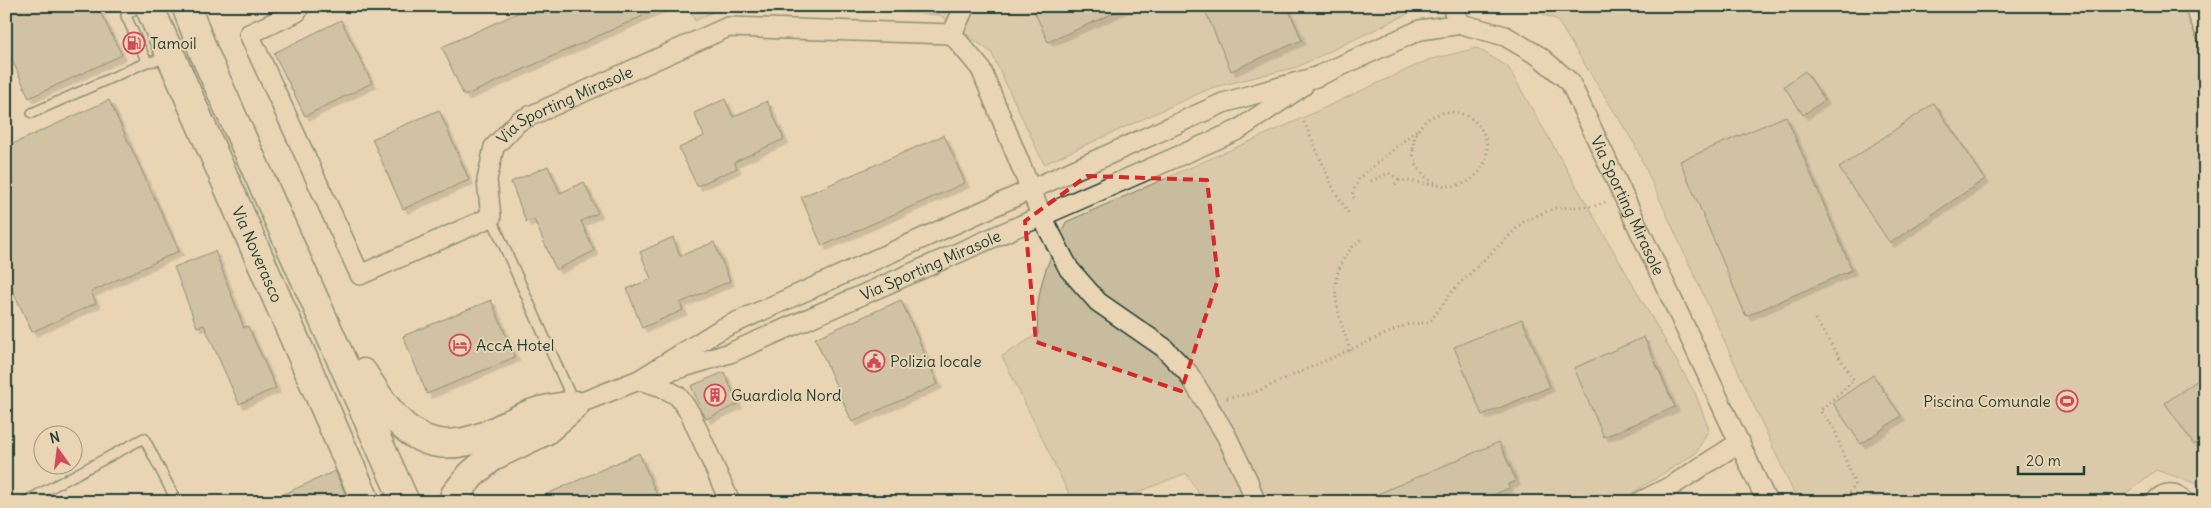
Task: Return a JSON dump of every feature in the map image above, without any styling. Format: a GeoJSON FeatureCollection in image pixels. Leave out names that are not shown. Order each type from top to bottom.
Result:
{"type":"FeatureCollection","features":[{"type":"Feature","properties":{"kind":"main road","name":"Via Noverasco"},"geometry":{"type":"LineString","coordinates":[[149,6],[160,60],[366,502]]}},
{"type":"Feature","properties":{"kind":"main road"},"geometry":{"type":"LineString","coordinates":[[186,6],[204,53],[405,502]]}},
{"type":"Feature","properties":{"kind":"main road"},"geometry":{"type":"LineString","coordinates":[[305,276],[381,402],[394,418],[413,434],[433,443],[454,444],[482,436],[537,411],[575,405]]}},
{"type":"Feature","properties":{"kind":"main road"},"geometry":{"type":"LineString","coordinates":[[453,502],[471,475],[493,456],[545,431],[575,405]]}},
{"type":"Feature","properties":{"kind":"street"},"geometry":{"type":"LineString","coordinates":[[965,6],[952,34],[981,69],[1042,217],[1069,269],[1098,302],[1163,347],[1188,374],[1226,435],[1248,481],[1255,502]]}},
{"type":"Feature","properties":{"kind":"street"},"geometry":{"type":"LineString","coordinates":[[1451,6],[1461,24]]}},
{"type":"Feature","properties":{"kind":"street"},"geometry":{"type":"LineString","coordinates":[[297,12],[249,34],[360,275],[491,217]]}},
{"type":"Feature","properties":{"kind":"street","name":"Via Sporting Mirasole"},"geometry":{"type":"LineString","coordinates":[[639,380],[721,328],[1223,103],[1316,77],[1420,30],[1461,24],[1505,36],[1539,56],[1570,82],[1625,195],[1767,502]]}},
{"type":"Feature","properties":{"kind":"street","name":"Via Sporting Mirasole"},"geometry":{"type":"LineString","coordinates":[[491,217],[487,180],[494,147],[519,121],[728,27],[952,34]]}},
{"type":"Feature","properties":{"kind":"street","name":"Via Sporting Mirasole"},"geometry":{"type":"LineString","coordinates":[[639,380],[730,353],[1238,130],[1316,77]]}},
{"type":"Feature","properties":{"kind":"street"},"geometry":{"type":"LineString","coordinates":[[575,405],[639,380],[662,387],[678,396],[690,413],[730,502]]}},
{"type":"Feature","properties":{"kind":"street"},"geometry":{"type":"LineString","coordinates":[[1640,502],[1673,485],[1740,442]]}},
{"type":"Feature","properties":{"kind":"street"},"geometry":{"type":"LineString","coordinates":[[1654,502],[1673,485]]}},
{"type":"Feature","properties":{"kind":"street"},"geometry":{"type":"LineString","coordinates":[[2155,502],[2163,494],[2168,493],[2179,496],[2185,502]]}},
{"type":"Feature","properties":{"kind":"lane"},"geometry":{"type":"LineString","coordinates":[[32,113],[160,60],[126,16],[138,6]]}},
{"type":"Feature","properties":{"kind":"lane"},"geometry":{"type":"LineString","coordinates":[[2189,6],[2205,44]]}},
{"type":"Feature","properties":{"kind":"lane"},"geometry":{"type":"LineString","coordinates":[[491,217],[575,405]]}},
{"type":"Feature","properties":{"kind":"lane"},"geometry":{"type":"LineString","coordinates":[[24,502],[144,438],[177,502]]}},
{"type":"Feature","properties":{"kind":"path"},"geometry":{"type":"LineString","coordinates":[[1354,198],[1352,194],[1360,177],[1421,126],[1438,115],[1446,113],[1460,114],[1473,120],[1482,131],[1487,145],[1486,159],[1479,172],[1468,182],[1454,186],[1440,185],[1400,180],[1390,173],[1371,180]]}},
{"type":"Feature","properties":{"kind":"path"},"geometry":{"type":"LineString","coordinates":[[1304,122],[1333,188],[1349,214]]}},
{"type":"Feature","properties":{"kind":"path"},"geometry":{"type":"LineString","coordinates":[[1421,126],[1414,140],[1413,154],[1418,168],[1427,179],[1440,185]]}},
{"type":"Feature","properties":{"kind":"path"},"geometry":{"type":"LineString","coordinates":[[1396,184],[1400,180]]}},
{"type":"Feature","properties":{"kind":"path"},"geometry":{"type":"LineString","coordinates":[[1207,404],[1253,393],[1406,325],[1430,322],[1454,289],[1523,222],[1554,208],[1594,206],[1625,195]]}},
{"type":"Feature","properties":{"kind":"path"},"geometry":{"type":"LineString","coordinates":[[1350,351],[1334,293],[1337,274],[1347,254],[1361,239]]}},
{"type":"Feature","properties":{"kind":"path"},"geometry":{"type":"LineString","coordinates":[[1815,319],[1854,380],[1820,411],[1834,428],[1855,486],[1843,502]]}},
{"type":"Feature","properties":{"kind":"highlighted area"},"geometry":{"type":"Polygon","coordinates":[[[1087,176],[1207,180],[1218,279],[1181,391],[1036,342],[1025,221],[1087,176]]]}},
{"type":"Feature","properties":{"kind":"shaded area"},"geometry":{"type":"Polygon","coordinates":[[[688,6],[724,6],[695,21],[688,6]]]}},
{"type":"Feature","properties":{"kind":"shaded area"},"geometry":{"type":"Polygon","coordinates":[[[803,6],[1424,6],[1297,67],[1211,88],[1044,164],[991,52],[940,15],[803,6]]]}},
{"type":"Feature","properties":{"kind":"shaded area"},"geometry":{"type":"Polygon","coordinates":[[[1524,6],[2205,6],[2205,502],[2197,502],[2200,485],[2156,470],[2115,502],[1798,502],[1634,143],[1557,20],[1524,6]]]}},
{"type":"Feature","properties":{"kind":"shaded area"},"geometry":{"type":"Polygon","coordinates":[[[1477,48],[1508,67],[1695,393],[1709,429],[1696,453],[1618,502],[1204,502],[1186,473],[1114,502],[1073,502],[1002,356],[1038,334],[1037,318],[1040,289],[1048,263],[1066,222],[1287,125],[1428,60],[1477,48]]]}},
{"type":"Feature","properties":{"kind":"building"},"geometry":{"type":"Polygon","coordinates":[[[6,6],[97,6],[122,55],[29,98],[6,46],[6,6]]]}},
{"type":"Feature","properties":{"kind":"building"},"geometry":{"type":"Polygon","coordinates":[[[533,6],[665,6],[464,96],[442,47],[533,6]]]}},
{"type":"Feature","properties":{"kind":"building"},"geometry":{"type":"Polygon","coordinates":[[[1032,6],[1130,6],[1048,42],[1032,6]]]}},
{"type":"Feature","properties":{"kind":"building"},"geometry":{"type":"Polygon","coordinates":[[[1203,6],[1287,6],[1302,40],[1231,71],[1203,6]]]}},
{"type":"Feature","properties":{"kind":"building"},"geometry":{"type":"Polygon","coordinates":[[[341,20],[372,83],[305,116],[274,53],[341,20]]]}},
{"type":"Feature","properties":{"kind":"building"},"geometry":{"type":"Polygon","coordinates":[[[1805,71],[1825,100],[1803,115],[1784,86],[1805,71]]]}},
{"type":"Feature","properties":{"kind":"building"},"geometry":{"type":"Polygon","coordinates":[[[725,99],[733,117],[767,101],[784,139],[734,162],[737,168],[697,186],[679,148],[704,136],[694,113],[725,99]]]}},
{"type":"Feature","properties":{"kind":"building"},"geometry":{"type":"Polygon","coordinates":[[[109,100],[179,251],[91,292],[96,303],[32,332],[6,276],[6,147],[109,100]]]}},
{"type":"Feature","properties":{"kind":"building"},"geometry":{"type":"Polygon","coordinates":[[[1934,103],[1985,179],[1890,243],[1839,168],[1934,103]]]}},
{"type":"Feature","properties":{"kind":"building"},"geometry":{"type":"Polygon","coordinates":[[[439,110],[469,180],[403,209],[372,139],[439,110]]]}},
{"type":"Feature","properties":{"kind":"building"},"geometry":{"type":"Polygon","coordinates":[[[1786,116],[1852,270],[1746,316],[1680,161],[1786,116]]]}},
{"type":"Feature","properties":{"kind":"building"},"geometry":{"type":"Polygon","coordinates":[[[944,135],[965,183],[822,246],[801,197],[944,135]]]}},
{"type":"Feature","properties":{"kind":"building"},"geometry":{"type":"Polygon","coordinates":[[[548,166],[560,193],[584,182],[598,213],[581,221],[594,251],[556,270],[534,219],[526,222],[511,182],[548,166]]]}},
{"type":"Feature","properties":{"kind":"building"},"geometry":{"type":"Polygon","coordinates":[[[673,237],[680,256],[714,242],[730,281],[680,303],[683,310],[642,328],[627,289],[651,279],[640,252],[673,237]]]}},
{"type":"Feature","properties":{"kind":"building"},"geometry":{"type":"Polygon","coordinates":[[[215,251],[244,328],[248,326],[276,388],[239,404],[204,325],[197,327],[174,267],[215,251]]]}},
{"type":"Feature","properties":{"kind":"building"},"geometry":{"type":"Polygon","coordinates":[[[491,300],[515,357],[427,394],[403,336],[491,300]]]}},
{"type":"Feature","properties":{"kind":"building"},"geometry":{"type":"Polygon","coordinates":[[[901,300],[938,384],[852,422],[815,338],[901,300]]]}},
{"type":"Feature","properties":{"kind":"building"},"geometry":{"type":"Polygon","coordinates":[[[1522,319],[1550,387],[1482,415],[1454,347],[1522,319]]]}},
{"type":"Feature","properties":{"kind":"building"},"geometry":{"type":"Polygon","coordinates":[[[1644,337],[1675,407],[1604,437],[1574,368],[1644,337]]]}},
{"type":"Feature","properties":{"kind":"building","name":"Guardiola Nord"},"geometry":{"type":"Polygon","coordinates":[[[724,372],[738,404],[706,419],[691,386],[724,372]]]}},
{"type":"Feature","properties":{"kind":"building"},"geometry":{"type":"Polygon","coordinates":[[[1873,375],[1901,416],[1861,444],[1833,403],[1873,375]]]}},
{"type":"Feature","properties":{"kind":"building"},"geometry":{"type":"Polygon","coordinates":[[[2205,375],[2205,438],[2194,445],[2165,403],[2205,375]]]}},
{"type":"Feature","properties":{"kind":"building"},"geometry":{"type":"Polygon","coordinates":[[[1499,442],[1516,481],[1508,484],[1509,488],[1477,502],[1359,502],[1499,442]]]}},
{"type":"Feature","properties":{"kind":"building"},"geometry":{"type":"Polygon","coordinates":[[[639,453],[660,502],[529,502],[639,453]]]}},
{"type":"Feature","properties":{"kind":"building"},"geometry":{"type":"Polygon","coordinates":[[[335,471],[349,502],[266,502],[335,471]]]}},
{"type":"Feature","properties":{"kind":"place","name":"Tamoil"},"geometry":{"type":"Point","coordinates":[134,43]}},
{"type":"Feature","properties":{"kind":"place","name":"AccA Hotel"},"geometry":{"type":"Point","coordinates":[460,345]}},
{"type":"Feature","properties":{"kind":"place","name":"Polizia locale"},"geometry":{"type":"Point","coordinates":[874,361]}},
{"type":"Feature","properties":{"kind":"place","name":"Guardiola Nord"},"geometry":{"type":"Point","coordinates":[715,395]}},
{"type":"Feature","properties":{"kind":"place","name":"Piscina Comunale"},"geometry":{"type":"Point","coordinates":[2067,401]}}]}
